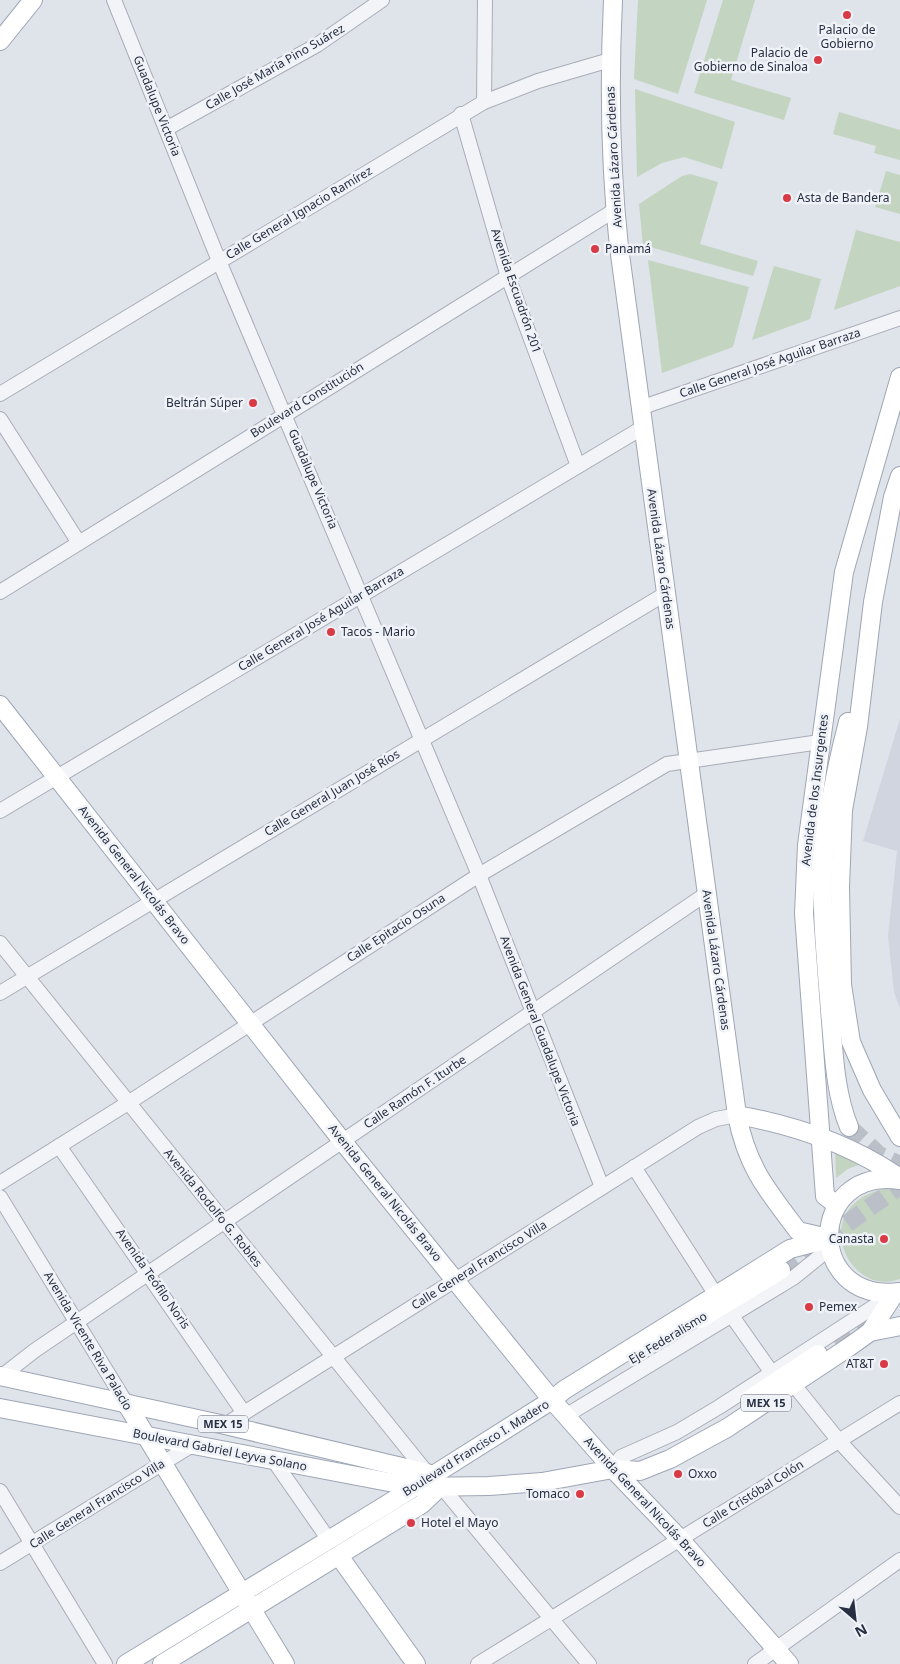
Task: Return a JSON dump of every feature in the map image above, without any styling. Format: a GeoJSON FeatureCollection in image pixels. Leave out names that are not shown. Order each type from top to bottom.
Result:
{"type":"FeatureCollection","features":[{"type":"Feature","properties":{"kind":"main road"},"geometry":{"type":"LineString","coordinates":[[0,40],[33,0]]}},
{"type":"Feature","properties":{"kind":"main road","name":"Avenida Lázaro Cárdenas"},"geometry":{"type":"LineString","coordinates":[[613,0],[610,60],[615,210],[642,428],[690,759],[706,894],[737,1115],[746,1152],[768,1192],[798,1231],[828,1242]]}},
{"type":"Feature","properties":{"kind":"main road","name":"Avenida de los Insurgentes"},"geometry":{"type":"LineString","coordinates":[[836,1205],[825,1196],[820,1138],[804,914],[807,845],[844,572],[900,377]]}},
{"type":"Feature","properties":{"kind":"main road"},"geometry":{"type":"LineString","coordinates":[[900,476],[873,602],[841,832],[842,985],[851,1042],[872,1090],[900,1137]]}},
{"type":"Feature","properties":{"kind":"main road"},"geometry":{"type":"LineString","coordinates":[[849,1126],[840,1104],[836,1076],[824,919],[824,854],[841,751],[866,654]]}},
{"type":"Feature","properties":{"kind":"main road","name":"Avenida General Nicolás Bravo"},"geometry":{"type":"LineString","coordinates":[[0,705],[155,900],[342,1142],[552,1400],[567,1415],[612,1470],[680,1539],[789,1664]]}},
{"type":"Feature","properties":{"kind":"main road"},"geometry":{"type":"LineString","coordinates":[[737,1115],[769,1121],[820,1138],[868,1157],[900,1179]]}},
{"type":"Feature","properties":{"kind":"main road"},"geometry":{"type":"LineString","coordinates":[[897,1293],[874,1293],[858,1287],[845,1278],[835,1264],[828,1242],[830,1222],[836,1205],[849,1191],[866,1181],[885,1178],[900,1179]]}},
{"type":"Feature","properties":{"kind":"main road","name":"Boulevard Francisco I. Madero"},"geometry":{"type":"LineString","coordinates":[[162,1664],[422,1504],[433,1479],[552,1400],[564,1390],[790,1249],[828,1242]]}},
{"type":"Feature","properties":{"kind":"main road","name":"Eje Federalismo"},"geometry":{"type":"LineString","coordinates":[[552,1400],[571,1398],[780,1270]]}},
{"type":"Feature","properties":{"kind":"main road","name":"Boulevard Gabriel Leyva Solano"},"geometry":{"type":"LineString","coordinates":[[1,1376],[225,1425],[433,1479],[489,1486],[542,1482],[612,1470],[640,1471],[670,1459],[727,1428],[794,1385],[870,1332],[897,1293]]}},
{"type":"Feature","properties":{"kind":"main road"},"geometry":{"type":"LineString","coordinates":[[870,1332],[900,1326]]}},
{"type":"Feature","properties":{"kind":"main road"},"geometry":{"type":"LineString","coordinates":[[612,1470],[679,1443],[715,1422],[835,1343]]}},
{"type":"Feature","properties":{"kind":"main road","name":"Avenida Vicente Riva Palacio"},"geometry":{"type":"LineString","coordinates":[[126,1403],[285,1664]]}},
{"type":"Feature","properties":{"kind":"main road","name":"Boulevard Gabriel Leyva Solano"},"geometry":{"type":"LineString","coordinates":[[0,1408],[415,1487],[433,1479]]}},
{"type":"Feature","properties":{"kind":"main road","name":"Boulevard Francisco I. Madero"},"geometry":{"type":"LineString","coordinates":[[126,1664],[415,1487]]}},
{"type":"Feature","properties":{"kind":"main road"},"geometry":{"type":"LineString","coordinates":[[339,1556],[416,1664]]}},
{"type":"Feature","properties":{"kind":"street","name":"Guadalupe Victoria"},"geometry":{"type":"LineString","coordinates":[[114,0],[219,261],[285,413],[478,875]]}},
{"type":"Feature","properties":{"kind":"street","name":"Calle José María Pino Suárez"},"geometry":{"type":"LineString","coordinates":[[166,128],[317,45],[382,0]]}},
{"type":"Feature","properties":{"kind":"street"},"geometry":{"type":"LineString","coordinates":[[484,102],[485,0]]}},
{"type":"Feature","properties":{"kind":"street","name":"Calle General Ignacio Ramírez"},"geometry":{"type":"LineString","coordinates":[[0,394],[461,114],[484,102],[531,83],[610,60]]}},
{"type":"Feature","properties":{"kind":"street","name":"Avenida Escuadrón 201"},"geometry":{"type":"LineString","coordinates":[[461,114],[508,276],[578,466]]}},
{"type":"Feature","properties":{"kind":"street","name":"Boulevard Constitución"},"geometry":{"type":"LineString","coordinates":[[0,592],[285,413],[615,210]]}},
{"type":"Feature","properties":{"kind":"street","name":"Calle General José Aguilar Barraza"},"geometry":{"type":"LineString","coordinates":[[640,408],[900,318]]}},
{"type":"Feature","properties":{"kind":"street"},"geometry":{"type":"LineString","coordinates":[[0,419],[79,543]]}},
{"type":"Feature","properties":{"kind":"street","name":"Calle General José Aguilar Barraza"},"geometry":{"type":"LineString","coordinates":[[0,811],[642,428]]}},
{"type":"Feature","properties":{"kind":"street","name":"Calle General Juan José Ríos"},"geometry":{"type":"LineString","coordinates":[[0,993],[665,594]]}},
{"type":"Feature","properties":{"kind":"street","name":"Calle Epitacio Osuna"},"geometry":{"type":"LineString","coordinates":[[0,1183],[128,1103],[478,875],[667,764],[690,759],[820,742]]}},
{"type":"Feature","properties":{"kind":"street","name":"Avenida General Guadalupe Victoria"},"geometry":{"type":"LineString","coordinates":[[478,875],[602,1187]]}},
{"type":"Feature","properties":{"kind":"street","name":"Calle Ramón F. Iturbe"},"geometry":{"type":"LineString","coordinates":[[1,1376],[706,894]]}},
{"type":"Feature","properties":{"kind":"street","name":"Avenida Rodolfo G. Robles"},"geometry":{"type":"LineString","coordinates":[[0,943],[332,1358],[589,1664]]}},
{"type":"Feature","properties":{"kind":"street","name":"Calle General Francisco Villa"},"geometry":{"type":"LineString","coordinates":[[225,1425],[698,1127],[716,1118],[737,1115]]}},
{"type":"Feature","properties":{"kind":"street","name":"Avenida Teófilo Noris"},"geometry":{"type":"LineString","coordinates":[[59,1146],[149,1273],[244,1413]]}},
{"type":"Feature","properties":{"kind":"street"},"geometry":{"type":"LineString","coordinates":[[634,1167],[716,1295]]}},
{"type":"Feature","properties":{"kind":"street","name":"Avenida Vicente Riva Palacio"},"geometry":{"type":"LineString","coordinates":[[0,1197],[126,1403]]}},
{"type":"Feature","properties":{"kind":"street","name":"Boulevard Francisco I. Madero"},"geometry":{"type":"LineString","coordinates":[[567,1415],[793,1278],[828,1242]]}},
{"type":"Feature","properties":{"kind":"street"},"geometry":{"type":"LineString","coordinates":[[612,1470],[621,1457],[677,1432],[897,1293]]}},
{"type":"Feature","properties":{"kind":"street"},"geometry":{"type":"LineString","coordinates":[[732,1316],[772,1373]]}},
{"type":"Feature","properties":{"kind":"street"},"geometry":{"type":"LineString","coordinates":[[794,1385],[839,1441],[900,1507]]}},
{"type":"Feature","properties":{"kind":"street","name":"Calle Cristóbal Colón"},"geometry":{"type":"LineString","coordinates":[[478,1664],[900,1403]]}},
{"type":"Feature","properties":{"kind":"street","name":"Calle General Francisco Villa"},"geometry":{"type":"LineString","coordinates":[[0,1563],[194,1444]]}},
{"type":"Feature","properties":{"kind":"street"},"geometry":{"type":"LineString","coordinates":[[274,1461],[329,1540]]}},
{"type":"Feature","properties":{"kind":"street"},"geometry":{"type":"LineString","coordinates":[[0,1491],[105,1664]]}},
{"type":"Feature","properties":{"kind":"street"},"geometry":{"type":"LineString","coordinates":[[755,1664],[900,1560]]}},
{"type":"Feature","properties":{"kind":"shaded area"},"geometry":{"type":"Polygon","coordinates":[[[900,719],[900,1008],[894,992],[888,936],[897,851],[863,841],[900,719]]]}},
{"type":"Feature","properties":{"kind":"green space"},"geometry":{"type":"Polygon","coordinates":[[[638,0],[707,0],[678,94],[634,79],[638,0]]]}},
{"type":"Feature","properties":{"kind":"green space"},"geometry":{"type":"Polygon","coordinates":[[[723,0],[755,0],[731,80],[791,98],[784,120],[694,93],[723,0]]]}},
{"type":"Feature","properties":{"kind":"green space"},"geometry":{"type":"Polygon","coordinates":[[[635,89],[735,122],[722,169],[684,157],[662,163],[637,177],[635,89]]]}},
{"type":"Feature","properties":{"kind":"green space"},"geometry":{"type":"Polygon","coordinates":[[[839,112],[900,130],[900,160],[874,153],[876,146],[833,134],[839,112]]]}},
{"type":"Feature","properties":{"kind":"green space"},"geometry":{"type":"Polygon","coordinates":[[[886,171],[900,175],[900,214],[875,207],[886,171]]]}},
{"type":"Feature","properties":{"kind":"green space"},"geometry":{"type":"Polygon","coordinates":[[[690,174],[718,182],[700,244],[758,261],[753,276],[643,245],[639,204],[682,176],[690,174]]]}},
{"type":"Feature","properties":{"kind":"green space"},"geometry":{"type":"Polygon","coordinates":[[[856,230],[900,242],[900,286],[834,310],[856,230]]]}},
{"type":"Feature","properties":{"kind":"green space"},"geometry":{"type":"Polygon","coordinates":[[[648,260],[749,287],[733,347],[662,373],[648,260]]]}},
{"type":"Feature","properties":{"kind":"green space"},"geometry":{"type":"Polygon","coordinates":[[[774,266],[821,279],[810,319],[752,340],[774,266]]]}},
{"type":"Feature","properties":{"kind":"green space"},"geometry":{"type":"Polygon","coordinates":[[[835,1150],[868,1161],[848,1169],[836,1178],[835,1150]]]}},
{"type":"Feature","properties":{"kind":"green space"},"geometry":{"type":"Polygon","coordinates":[[[885,1189],[900,1190],[900,1279],[881,1281],[864,1275],[851,1263],[843,1247],[841,1229],[847,1212],[861,1198],[885,1189]]]}},
{"type":"Feature","properties":{"kind":"tunnel"},"geometry":{"type":"LineString","coordinates":[[849,1127],[879,1155],[900,1165]]}},
{"type":"Feature","properties":{"kind":"tunnel"},"geometry":{"type":"LineString","coordinates":[[781,1270],[900,1186]]}},
{"type":"Feature","properties":{"kind":"tunnel"},"geometry":{"type":"LineString","coordinates":[[835,1343],[886,1307]]}},
{"type":"Feature","properties":{"kind":"place","name":"Palacio de Gobierno"},"geometry":{"type":"Point","coordinates":[847,15]}},
{"type":"Feature","properties":{"kind":"place","name":"Palacio de Gobierno de Sinaloa"},"geometry":{"type":"Point","coordinates":[818,60]}},
{"type":"Feature","properties":{"kind":"place","name":"Asta de Bandera"},"geometry":{"type":"Point","coordinates":[787,198]}},
{"type":"Feature","properties":{"kind":"place","name":"Panamá"},"geometry":{"type":"Point","coordinates":[595,249]}},
{"type":"Feature","properties":{"kind":"place","name":"Beltrán Súper"},"geometry":{"type":"Point","coordinates":[253,403]}},
{"type":"Feature","properties":{"kind":"place","name":"Tacos - Mario"},"geometry":{"type":"Point","coordinates":[331,632]}},
{"type":"Feature","properties":{"kind":"place","name":"Canasta"},"geometry":{"type":"Point","coordinates":[884,1239]}},
{"type":"Feature","properties":{"kind":"place","name":"Pemex"},"geometry":{"type":"Point","coordinates":[809,1307]}},
{"type":"Feature","properties":{"kind":"place","name":"AT&T"},"geometry":{"type":"Point","coordinates":[884,1364]}},
{"type":"Feature","properties":{"kind":"place","name":"Oxxo"},"geometry":{"type":"Point","coordinates":[678,1474]}},
{"type":"Feature","properties":{"kind":"place","name":"Tomaco"},"geometry":{"type":"Point","coordinates":[580,1494]}},
{"type":"Feature","properties":{"kind":"place","name":"Hotel el Mayo"},"geometry":{"type":"Point","coordinates":[411,1523]}}]}
